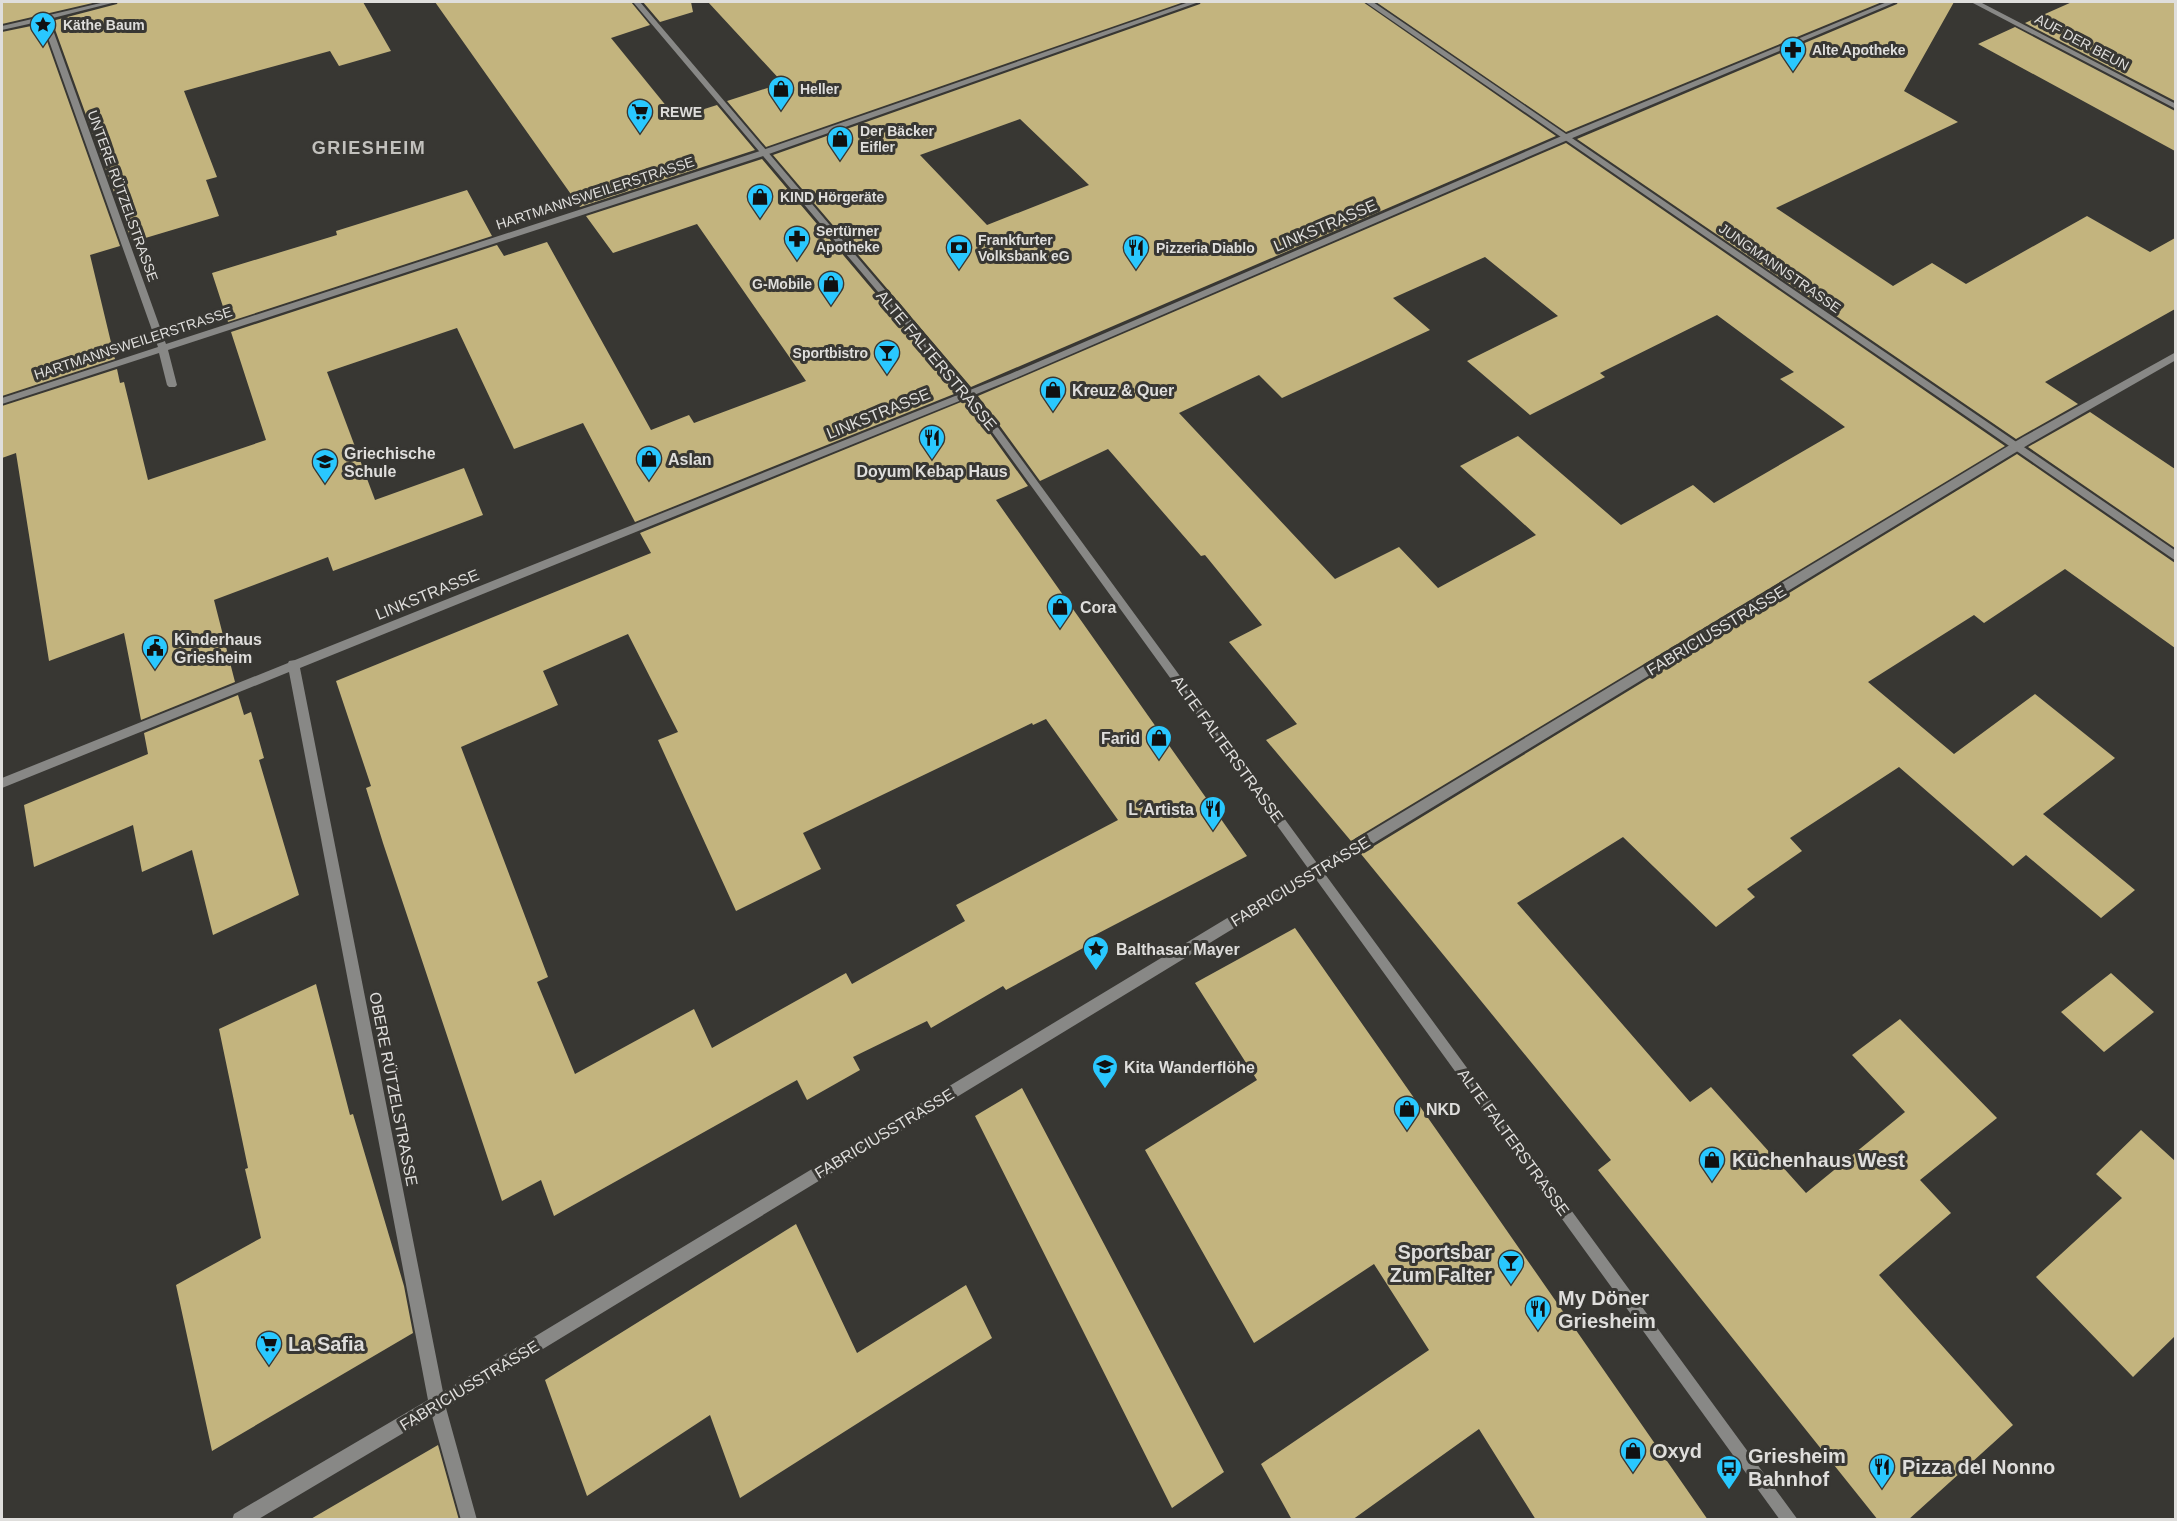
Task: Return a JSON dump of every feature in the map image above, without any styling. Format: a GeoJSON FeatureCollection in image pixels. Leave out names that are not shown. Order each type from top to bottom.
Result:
{"type":"FeatureCollection","features":[{"type":"Feature","properties":{"kind":"street"},"geometry":{"type":"LineString","coordinates":[[2,28],[112,2]]}},
{"type":"Feature","properties":{"kind":"street","name":"ALTE FALTERSTRASSE"},"geometry":{"type":"LineString","coordinates":[[636,2],[969,394],[1790,1520]]}},
{"type":"Feature","properties":{"kind":"street","name":"HARTMANNSWEILERSTRASSE"},"geometry":{"type":"LineString","coordinates":[[2,401],[763,153],[1195,2]]}},
{"type":"Feature","properties":{"kind":"street","name":"JUNGMANNSTRASSE"},"geometry":{"type":"LineString","coordinates":[[1369,2],[2175,557]]}},
{"type":"Feature","properties":{"kind":"street","name":"LINKSTRASSE"},"geometry":{"type":"LineString","coordinates":[[2,783],[969,394],[1567,137],[1892,2]]}},
{"type":"Feature","properties":{"kind":"street","name":"AUF DER BEUN"},"geometry":{"type":"LineString","coordinates":[[1975,2],[2175,107]]}},
{"type":"Feature","properties":{"kind":"street","name":"UNTERE RÜTZELSTRASSE"},"geometry":{"type":"LineString","coordinates":[[45,18],[163,348],[172,385]]}},
{"type":"Feature","properties":{"kind":"street","name":"FABRICIUSSTRASSE"},"geometry":{"type":"LineString","coordinates":[[240,1520],[437,1404],[2016,448],[2175,355]]}},
{"type":"Feature","properties":{"kind":"street","name":"OBERE RÜTZELSTRASSE"},"geometry":{"type":"LineString","coordinates":[[293,664],[437,1404],[469,1520]]}},
{"type":"Feature","properties":{"kind":"building"},"geometry":{"type":"Polygon","coordinates":[[[2,2],[97,2],[2,24],[2,2]]]}},
{"type":"Feature","properties":{"kind":"building"},"geometry":{"type":"Polygon","coordinates":[[[118,2],[363,2],[391,51],[339,66],[330,51],[184,91],[217,177],[206,180],[219,216],[132,242],[52,21],[118,2]]]}},
{"type":"Feature","properties":{"kind":"building"},"geometry":{"type":"Polygon","coordinates":[[[435,2],[631,2],[650,25],[611,38],[676,118],[717,105],[755,150],[580,207],[435,2]]]}},
{"type":"Feature","properties":{"kind":"building"},"geometry":{"type":"Polygon","coordinates":[[[643,2],[691,2],[693,12],[660,22],[643,2]]]}},
{"type":"Feature","properties":{"kind":"building"},"geometry":{"type":"Polygon","coordinates":[[[708,2],[1184,2],[766,147],[727,101],[783,83],[708,2]]]}},
{"type":"Feature","properties":{"kind":"building"},"geometry":{"type":"Polygon","coordinates":[[[1201,2],[1363,2],[1556,136],[971,387],[773,155],[1201,2]],[[1020,119],[920,155],[987,225],[1089,185],[1020,119]]]}},
{"type":"Feature","properties":{"kind":"building"},"geometry":{"type":"Polygon","coordinates":[[[1376,2],[1882,2],[1566,132],[1376,2]]]}},
{"type":"Feature","properties":{"kind":"building"},"geometry":{"type":"Polygon","coordinates":[[[1898,2],[1954,2],[1904,91],[1958,122],[1776,208],[1893,286],[1932,263],[1966,284],[2087,216],[2150,252],[2175,238],[2175,309],[2045,382],[2078,404],[2016,439],[1577,139],[1898,2]]]}},
{"type":"Feature","properties":{"kind":"building"},"geometry":{"type":"Polygon","coordinates":[[[2072,2],[2175,2],[2175,101],[2025,23],[2072,2]]]}},
{"type":"Feature","properties":{"kind":"building"},"geometry":{"type":"Polygon","coordinates":[[[41,24],[120,246],[90,255],[115,359],[2,396],[2,32],[41,24]]]}},
{"type":"Feature","properties":{"kind":"building"},"geometry":{"type":"Polygon","coordinates":[[[2015,27],[2175,111],[2175,151],[1978,44],[2015,27]]]}},
{"type":"Feature","properties":{"kind":"building"},"geometry":{"type":"Polygon","coordinates":[[[1566,143],[2005,446],[1351,841],[1266,740],[1297,724],[1229,642],[1262,625],[1205,555],[1201,556],[1108,449],[1040,481],[978,396],[1566,143]],[[1485,257],[1393,298],[1430,330],[1282,398],[1259,375],[1179,413],[1335,579],[1399,547],[1438,588],[1536,535],[1460,466],[1518,436],[1621,525],[1693,485],[1714,503],[1845,427],[1780,379],[1794,372],[1717,315],[1600,373],[1605,377],[1530,415],[1467,361],[1558,316],[1485,257]]]}},
{"type":"Feature","properties":{"kind":"building"},"geometry":{"type":"Polygon","coordinates":[[[762,159],[959,392],[635,522],[583,423],[514,449],[457,328],[327,372],[375,500],[464,468],[483,515],[333,571],[328,557],[214,600],[235,682],[141,720],[124,633],[49,661],[16,453],[2,458],[2,406],[117,369],[120,383],[124,382],[148,480],[266,440],[231,332],[497,245],[504,256],[547,242],[651,430],[689,415],[694,423],[806,381],[697,224],[613,253],[586,216],[762,159]]]}},
{"type":"Feature","properties":{"kind":"building"},"geometry":{"type":"Polygon","coordinates":[[[467,190],[492,236],[228,322],[212,273],[337,235],[336,231],[467,190]]]}},
{"type":"Feature","properties":{"kind":"building"},"geometry":{"type":"Polygon","coordinates":[[[966,400],[1028,486],[996,500],[1247,856],[1093,936],[1096,941],[1006,990],[1003,986],[931,1028],[927,1021],[853,1057],[860,1070],[807,1100],[797,1080],[554,1216],[541,1180],[502,1201],[383,843],[366,788],[371,786],[336,681],[651,553],[640,533],[966,400]],[[628,634],[543,671],[558,705],[461,747],[548,977],[537,982],[575,1074],[694,1009],[712,1048],[846,973],[852,984],[965,921],[956,905],[1118,820],[1046,719],[1033,725],[1032,723],[803,833],[821,869],[736,911],[658,740],[678,732],[628,634]]]}},
{"type":"Feature","properties":{"kind":"building"},"geometry":{"type":"Polygon","coordinates":[[[2090,412],[2175,469],[2175,548],[2028,447],[2090,412]]]}},
{"type":"Feature","properties":{"kind":"building"},"geometry":{"type":"Polygon","coordinates":[[[2017,454],[2175,563],[2175,648],[2065,569],[1984,623],[1974,615],[1868,682],[1954,754],[2035,694],[2115,758],[2043,814],[2135,890],[2101,918],[2026,855],[2013,866],[1899,767],[1790,838],[1802,851],[1747,889],[1755,897],[1716,927],[1623,837],[1517,903],[1690,1102],[1711,1087],[1806,1193],[1905,1112],[1852,1055],[1900,1019],[1997,1118],[1920,1180],[1951,1213],[1879,1275],[2013,1425],[1908,1520],[1878,1520],[1598,1170],[1611,1160],[1361,854],[2017,454]]]}},
{"type":"Feature","properties":{"kind":"building"},"geometry":{"type":"Polygon","coordinates":[[[238,695],[244,715],[251,712],[264,758],[259,760],[299,895],[213,935],[192,850],[142,872],[133,825],[34,867],[24,805],[148,754],[144,733],[238,695]]]}},
{"type":"Feature","properties":{"kind":"building"},"geometry":{"type":"Polygon","coordinates":[[[1295,928],[1708,1520],[1536,1520],[1479,1429],[1352,1520],[1292,1520],[1261,1464],[1429,1350],[1374,1264],[1254,1343],[1145,1150],[1257,1080],[1195,983],[1295,928]]]}},
{"type":"Feature","properties":{"kind":"building"},"geometry":{"type":"Polygon","coordinates":[[[2111,973],[2154,1012],[2104,1052],[2061,1012],[2111,973]]]}},
{"type":"Feature","properties":{"kind":"building"},"geometry":{"type":"Polygon","coordinates":[[[316,984],[350,1115],[353,1114],[404,1286],[413,1333],[212,1451],[176,1285],[261,1238],[245,1169],[248,1168],[219,1029],[316,984]]]}},
{"type":"Feature","properties":{"kind":"building"},"geometry":{"type":"Polygon","coordinates":[[[1022,1088],[1224,1472],[1172,1508],[975,1116],[1022,1088]]]}},
{"type":"Feature","properties":{"kind":"building"},"geometry":{"type":"Polygon","coordinates":[[[2141,1130],[2175,1161],[2175,1336],[2133,1377],[2036,1277],[2122,1198],[2096,1174],[2141,1130]]]}},
{"type":"Feature","properties":{"kind":"building"},"geometry":{"type":"Polygon","coordinates":[[[796,1224],[857,1353],[966,1285],[992,1338],[740,1498],[710,1415],[587,1496],[545,1380],[796,1224]]]}},
{"type":"Feature","properties":{"kind":"building"},"geometry":{"type":"Polygon","coordinates":[[[438,1445],[459,1520],[309,1520],[438,1445]]]}},
{"type":"Feature","properties":{"kind":"place","name":"Käthe Baum"},"geometry":{"type":"Point","coordinates":[43,48]}},
{"type":"Feature","properties":{"kind":"place","name":"Alte Apotheke"},"geometry":{"type":"Point","coordinates":[1793,73]}},
{"type":"Feature","properties":{"kind":"place","name":"Heller"},"geometry":{"type":"Point","coordinates":[781,112]}},
{"type":"Feature","properties":{"kind":"place","name":"REWE"},"geometry":{"type":"Point","coordinates":[640,135]}},
{"type":"Feature","properties":{"kind":"place","name":"Der Bäcker Eifler"},"geometry":{"type":"Point","coordinates":[840,162]}},
{"type":"Feature","properties":{"kind":"place","name":"KIND Hörgeräte"},"geometry":{"type":"Point","coordinates":[760,220]}},
{"type":"Feature","properties":{"kind":"place","name":"Sertürner Apotheke"},"geometry":{"type":"Point","coordinates":[797,262]}},
{"type":"Feature","properties":{"kind":"place","name":"Frankfurter Volksbank eG"},"geometry":{"type":"Point","coordinates":[959,271]}},
{"type":"Feature","properties":{"kind":"place","name":"Pizzeria Diablo"},"geometry":{"type":"Point","coordinates":[1136,271]}},
{"type":"Feature","properties":{"kind":"place","name":"G-Mobile"},"geometry":{"type":"Point","coordinates":[831,307]}},
{"type":"Feature","properties":{"kind":"place","name":"Sportbistro"},"geometry":{"type":"Point","coordinates":[887,376]}},
{"type":"Feature","properties":{"kind":"place","name":"Kreuz & Quer"},"geometry":{"type":"Point","coordinates":[1053,413]}},
{"type":"Feature","properties":{"kind":"place","name":"Doyum Kebap Haus"},"geometry":{"type":"Point","coordinates":[932,461]}},
{"type":"Feature","properties":{"kind":"place","name":"Aslan"},"geometry":{"type":"Point","coordinates":[649,482]}},
{"type":"Feature","properties":{"kind":"place","name":"Griechische Schule"},"geometry":{"type":"Point","coordinates":[325,485]}},
{"type":"Feature","properties":{"kind":"place","name":"Cora"},"geometry":{"type":"Point","coordinates":[1060,630]}},
{"type":"Feature","properties":{"kind":"place","name":"Kinderhaus Griesheim"},"geometry":{"type":"Point","coordinates":[155,671]}},
{"type":"Feature","properties":{"kind":"place","name":"Farid"},"geometry":{"type":"Point","coordinates":[1159,761]}},
{"type":"Feature","properties":{"kind":"place","name":"L´Artista"},"geometry":{"type":"Point","coordinates":[1213,832]}},
{"type":"Feature","properties":{"kind":"place","name":"Balthasar Mayer"},"geometry":{"type":"Point","coordinates":[1096,972]}},
{"type":"Feature","properties":{"kind":"place","name":"Kita Wanderflöhe"},"geometry":{"type":"Point","coordinates":[1105,1090]}},
{"type":"Feature","properties":{"kind":"place","name":"NKD"},"geometry":{"type":"Point","coordinates":[1407,1132]}},
{"type":"Feature","properties":{"kind":"place","name":"Küchenhaus West"},"geometry":{"type":"Point","coordinates":[1712,1183]}},
{"type":"Feature","properties":{"kind":"place","name":"Sportsbar Zum Falter"},"geometry":{"type":"Point","coordinates":[1511,1286]}},
{"type":"Feature","properties":{"kind":"place","name":"My Döner Griesheim"},"geometry":{"type":"Point","coordinates":[1538,1332]}},
{"type":"Feature","properties":{"kind":"place","name":"La Safia"},"geometry":{"type":"Point","coordinates":[269,1367]}},
{"type":"Feature","properties":{"kind":"place","name":"Oxyd"},"geometry":{"type":"Point","coordinates":[1633,1474]}},
{"type":"Feature","properties":{"kind":"place","name":"Pizza del Nonno"},"geometry":{"type":"Point","coordinates":[1882,1490]}},
{"type":"Feature","properties":{"kind":"place","name":"Griesheim Bahnhof"},"geometry":{"type":"Point","coordinates":[1729,1491]}},
{"type":"Feature","properties":{"kind":"district","name":"GRIESHEIM"},"geometry":{"type":"Point","coordinates":[369,148]}}]}
